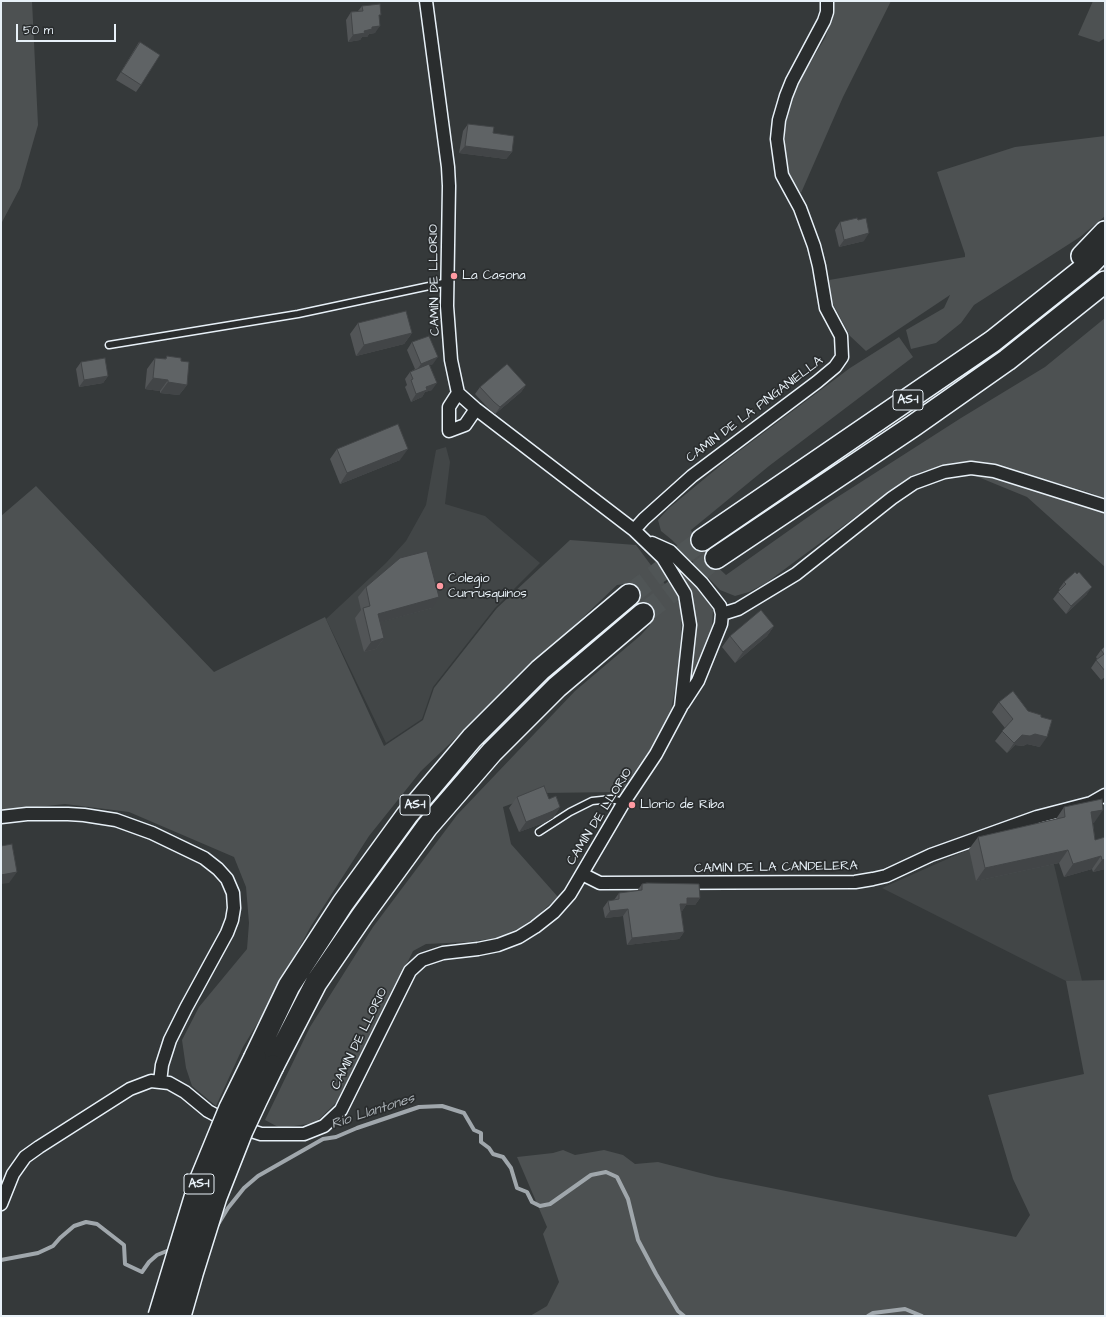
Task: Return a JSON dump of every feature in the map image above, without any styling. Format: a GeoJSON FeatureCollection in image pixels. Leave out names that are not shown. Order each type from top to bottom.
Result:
{"type":"FeatureCollection","features":[{"type":"Feature","properties":{"kind":"highway"},"geometry":{"type":"LineString","coordinates":[[993,341],[1105,232]]}},
{"type":"Feature","properties":{"kind":"highway","name":"AS-I"},"geometry":{"type":"LineString","coordinates":[[702,540],[993,341],[1091,263],[1105,249]]}},
{"type":"Feature","properties":{"kind":"highway","name":"AS-I"},"geometry":{"type":"LineString","coordinates":[[716,558],[913,426],[1007,360],[1105,282]]}},
{"type":"Feature","properties":{"kind":"highway"},"geometry":{"type":"LineString","coordinates":[[1007,360],[1105,294]]}},
{"type":"Feature","properties":{"kind":"highway","name":"AS-I"},"geometry":{"type":"LineString","coordinates":[[180,1316],[216,1197],[242,1131],[256,1101],[264,1062],[289,986],[343,903],[407,815],[472,738],[540,670],[629,595]]}},
{"type":"Feature","properties":{"kind":"highway","name":"AS-I"},"geometry":{"type":"LineString","coordinates":[[159,1316],[187,1219],[200,1181],[230,1108],[264,1062],[362,916],[427,827],[492,752],[557,687],[643,614]]}},
{"type":"Feature","properties":{"kind":"street","name":"CAMÍN DE LLORIO"},"geometry":{"type":"LineString","coordinates":[[426,1],[448,167],[447,306],[451,360],[458,393],[476,409],[634,530],[663,558],[685,594],[690,625],[681,707]]}},
{"type":"Feature","properties":{"kind":"street","name":"CAMÍN DE LA PINGANIELLA"},"geometry":{"type":"LineString","coordinates":[[634,530],[644,519],[692,476],[817,382],[835,366],[842,357],[840,336],[826,308],[814,246],[800,208],[782,175],[777,139],[779,120],[786,96],[792,81],[824,21],[827,12],[827,1]]}},
{"type":"Feature","properties":{"kind":"street"},"geometry":{"type":"LineString","coordinates":[[458,393],[449,407],[449,431],[465,425],[476,409]]}},
{"type":"Feature","properties":{"kind":"street"},"geometry":{"type":"LineString","coordinates":[[722,614],[738,609],[796,574],[892,498],[914,483],[944,472],[971,468],[994,471],[1105,506]]}},
{"type":"Feature","properties":{"kind":"street","name":"CAMÍN DE LLORIO"},"geometry":{"type":"LineString","coordinates":[[1,1204],[13,1174],[25,1157],[130,1089],[151,1082],[169,1083],[185,1092],[208,1111],[236,1126],[262,1134],[304,1134],[324,1126],[340,1110],[410,971],[422,960],[443,953],[498,945],[519,937],[554,912],[570,894],[624,802],[656,754],[681,707],[698,681],[721,624],[722,614],[720,606],[702,583],[670,551],[646,540]]}},
{"type":"Feature","properties":{"kind":"street","name":"CAMÍN DE LA CANDELERA"},"geometry":{"type":"LineString","coordinates":[[582,874],[600,884],[855,882],[873,880],[886,876],[931,855],[1037,817],[1091,803],[1105,795]]}},
{"type":"Feature","properties":{"kind":"street"},"geometry":{"type":"LineString","coordinates":[[1,817],[27,814],[68,814],[116,820],[152,833],[204,858],[218,869],[227,880],[233,894],[234,908],[232,920],[227,933],[170,1040],[162,1065],[160,1082]]}},
{"type":"Feature","properties":{"kind":"lane"},"geometry":{"type":"LineString","coordinates":[[109,346],[298,314],[448,282]]}},
{"type":"Feature","properties":{"kind":"lane"},"geometry":{"type":"LineString","coordinates":[[539,832],[570,812],[592,801],[611,799],[624,802]]}},
{"type":"Feature","properties":{"kind":"shaded area"},"geometry":{"type":"Polygon","coordinates":[[[1,1],[32,1],[38,125],[20,188],[1,224],[1,1]]]}},
{"type":"Feature","properties":{"kind":"shaded area"},"geometry":{"type":"Polygon","coordinates":[[[831,1],[891,1],[843,97],[801,193],[789,175],[785,158],[785,130],[789,103],[799,82],[825,38],[835,12],[831,1]]]}},
{"type":"Feature","properties":{"kind":"shaded area"},"geometry":{"type":"Polygon","coordinates":[[[1093,1],[1105,1],[1105,38],[1099,42],[1078,35],[1093,1]]]}},
{"type":"Feature","properties":{"kind":"shaded area"},"geometry":{"type":"Polygon","coordinates":[[[1105,136],[1105,216],[1080,237],[974,305],[961,323],[936,343],[911,349],[906,330],[944,308],[950,295],[866,351],[850,336],[833,304],[829,280],[965,257],[937,172],[1015,147],[1105,136]]]}},
{"type":"Feature","properties":{"kind":"shaded area"},"geometry":{"type":"Polygon","coordinates":[[[1105,318],[1105,499],[1091,493],[984,462],[968,461],[952,463],[921,472],[870,506],[766,583],[749,592],[735,596],[720,590],[672,540],[661,531],[658,520],[669,508],[726,461],[850,368],[899,337],[913,357],[769,466],[691,530],[696,541],[708,549],[710,560],[726,575],[825,505],[961,418],[1045,367],[1105,318]]]}},
{"type":"Feature","properties":{"kind":"shaded area","name":"Colegio Currusquinos"},"geometry":{"type":"Polygon","coordinates":[[[446,447],[450,462],[445,504],[485,516],[540,563],[495,608],[433,687],[422,719],[386,743],[326,619],[386,563],[406,541],[426,505],[436,450],[446,447]]]}},
{"type":"Feature","properties":{"kind":"shaded area"},"geometry":{"type":"Polygon","coordinates":[[[966,472],[975,472],[1046,491],[1105,513],[1105,567],[1027,497],[966,472]]]}},
{"type":"Feature","properties":{"kind":"shaded area"},"geometry":{"type":"Polygon","coordinates":[[[36,486],[214,672],[325,617],[384,746],[423,720],[434,688],[497,608],[570,540],[636,545],[682,607],[678,672],[670,716],[651,748],[621,792],[541,793],[503,807],[511,844],[558,897],[538,915],[520,928],[496,938],[469,942],[426,944],[413,951],[342,1097],[315,1123],[280,1128],[265,1120],[310,1027],[373,927],[457,815],[575,691],[641,635],[650,625],[650,618],[624,584],[617,585],[421,771],[369,836],[311,926],[263,1014],[243,1047],[216,1106],[192,1086],[186,1068],[182,1040],[199,1007],[247,949],[249,923],[246,887],[234,857],[129,812],[65,804],[1,811],[1,516],[36,486]]]}},
{"type":"Feature","properties":{"kind":"shaded area"},"geometry":{"type":"Polygon","coordinates":[[[681,571],[693,579],[704,592],[713,610],[712,627],[690,683],[696,626],[695,610],[690,591],[681,571]]]}},
{"type":"Feature","properties":{"kind":"shaded area"},"geometry":{"type":"Polygon","coordinates":[[[1044,823],[1082,981],[1066,981],[882,888],[963,852],[1044,823]]]}},
{"type":"Feature","properties":{"kind":"shaded area"},"geometry":{"type":"Polygon","coordinates":[[[1105,980],[1105,1316],[530,1316],[547,1306],[559,1282],[543,1234],[547,1227],[517,1157],[553,1153],[563,1150],[575,1155],[604,1150],[623,1155],[635,1164],[658,1162],[716,1177],[1016,1237],[1030,1215],[1013,1179],[988,1095],[1084,1074],[1066,981],[1105,980]]]}},
{"type":"Feature","properties":{"kind":"building"},"geometry":{"type":"Polygon","coordinates":[[[380,4],[380,26],[372,27],[372,29],[364,31],[365,33],[353,35],[351,12],[363,11],[362,6],[380,4]]]}},
{"type":"Feature","properties":{"kind":"building"},"geometry":{"type":"Polygon","coordinates":[[[140,42],[160,55],[141,85],[121,72],[140,42]]]}},
{"type":"Feature","properties":{"kind":"building"},"geometry":{"type":"Polygon","coordinates":[[[468,124],[494,127],[493,133],[514,136],[512,152],[465,146],[468,124]]]}},
{"type":"Feature","properties":{"kind":"building"},"geometry":{"type":"Polygon","coordinates":[[[857,218],[858,220],[866,218],[869,233],[844,240],[840,222],[857,218]]]}},
{"type":"Feature","properties":{"kind":"building"},"geometry":{"type":"Polygon","coordinates":[[[406,311],[412,333],[364,345],[358,323],[406,311]]]}},
{"type":"Feature","properties":{"kind":"building"},"geometry":{"type":"Polygon","coordinates":[[[429,336],[438,357],[421,364],[412,342],[429,336]]]}},
{"type":"Feature","properties":{"kind":"building"},"geometry":{"type":"Polygon","coordinates":[[[167,356],[181,358],[181,361],[189,362],[187,385],[153,378],[155,358],[166,359],[167,356]]]}},
{"type":"Feature","properties":{"kind":"building"},"geometry":{"type":"Polygon","coordinates":[[[105,358],[108,376],[84,380],[81,362],[105,358]]]}},
{"type":"Feature","properties":{"kind":"building"},"geometry":{"type":"Polygon","coordinates":[[[429,364],[437,383],[426,387],[427,390],[416,394],[410,372],[429,364]]]}},
{"type":"Feature","properties":{"kind":"building"},"geometry":{"type":"Polygon","coordinates":[[[507,364],[526,385],[500,407],[480,387],[507,364]]]}},
{"type":"Feature","properties":{"kind":"building"},"geometry":{"type":"Polygon","coordinates":[[[398,424],[408,449],[347,473],[337,449],[398,424]]]}},
{"type":"Feature","properties":{"kind":"building"},"geometry":{"type":"Polygon","coordinates":[[[427,551],[439,597],[378,614],[384,638],[371,642],[363,608],[370,606],[366,587],[400,558],[427,551]]]}},
{"type":"Feature","properties":{"kind":"building"},"geometry":{"type":"Polygon","coordinates":[[[1075,572],[1077,574],[1079,572],[1092,587],[1071,606],[1058,592],[1066,584],[1064,582],[1075,572]]]}},
{"type":"Feature","properties":{"kind":"building"},"geometry":{"type":"Polygon","coordinates":[[[761,610],[774,626],[743,652],[730,636],[761,610]]]}},
{"type":"Feature","properties":{"kind":"building"},"geometry":{"type":"Polygon","coordinates":[[[1105,646],[1105,671],[1096,660],[1104,654],[1101,650],[1105,646]]]}},
{"type":"Feature","properties":{"kind":"building"},"geometry":{"type":"Polygon","coordinates":[[[1013,691],[1028,711],[1052,720],[1047,737],[1035,734],[1030,736],[1022,735],[1014,743],[1002,731],[1013,719],[999,702],[1013,691]]]}},
{"type":"Feature","properties":{"kind":"building"},"geometry":{"type":"Polygon","coordinates":[[[544,786],[549,799],[556,796],[560,807],[526,822],[517,797],[544,786]]]}},
{"type":"Feature","properties":{"kind":"building"},"geometry":{"type":"Polygon","coordinates":[[[1102,799],[1103,810],[1091,812],[1095,840],[1105,837],[1105,859],[1102,860],[1101,856],[1073,864],[1068,850],[985,868],[978,837],[1065,817],[1064,807],[1102,799]]]}},
{"type":"Feature","properties":{"kind":"building"},"geometry":{"type":"Polygon","coordinates":[[[12,844],[17,872],[1,875],[1,846],[12,844]]]}},
{"type":"Feature","properties":{"kind":"building"},"geometry":{"type":"Polygon","coordinates":[[[642,884],[699,884],[700,898],[687,898],[687,904],[680,904],[684,932],[632,938],[628,909],[610,911],[608,901],[619,899],[619,893],[642,890],[642,884]]]}},
{"type":"Feature","properties":{"kind":"waterway","name":"Rio Llantones"},"geometry":{"type":"LineString","coordinates":[[217,1226],[228,1208],[244,1188],[258,1176],[323,1139],[336,1137],[357,1128],[419,1107],[442,1106],[464,1113],[474,1130],[481,1133],[481,1142],[489,1148],[493,1154],[503,1157],[511,1168],[517,1188],[527,1192],[532,1202],[540,1206],[550,1204],[591,1175],[606,1172],[617,1177],[628,1199],[638,1240],[678,1311],[684,1316]]}},
{"type":"Feature","properties":{"kind":"waterway","name":"Rio Llantones"},"geometry":{"type":"LineString","coordinates":[[1,1260],[38,1253],[53,1246],[74,1226],[86,1222],[97,1224],[124,1245],[125,1264],[142,1272],[149,1262],[157,1255],[172,1249]]}},
{"type":"Feature","properties":{"kind":"waterway","name":"Rio Llantones"},"geometry":{"type":"LineString","coordinates":[[868,1316],[873,1313],[905,1309],[922,1316]]}},
{"type":"Feature","properties":{"kind":"tunnel"},"geometry":{"type":"LineString","coordinates":[[629,595],[702,540]]}},
{"type":"Feature","properties":{"kind":"tunnel"},"geometry":{"type":"LineString","coordinates":[[643,614],[716,558]]}},
{"type":"Feature","properties":{"kind":"place","name":"La Casona"},"geometry":{"type":"Point","coordinates":[454,276]}},
{"type":"Feature","properties":{"kind":"place","name":"Colegio Currusquinos"},"geometry":{"type":"Point","coordinates":[440,586]}},
{"type":"Feature","properties":{"kind":"place","name":"Llorio de Riba"},"geometry":{"type":"Point","coordinates":[632,805]}}]}
